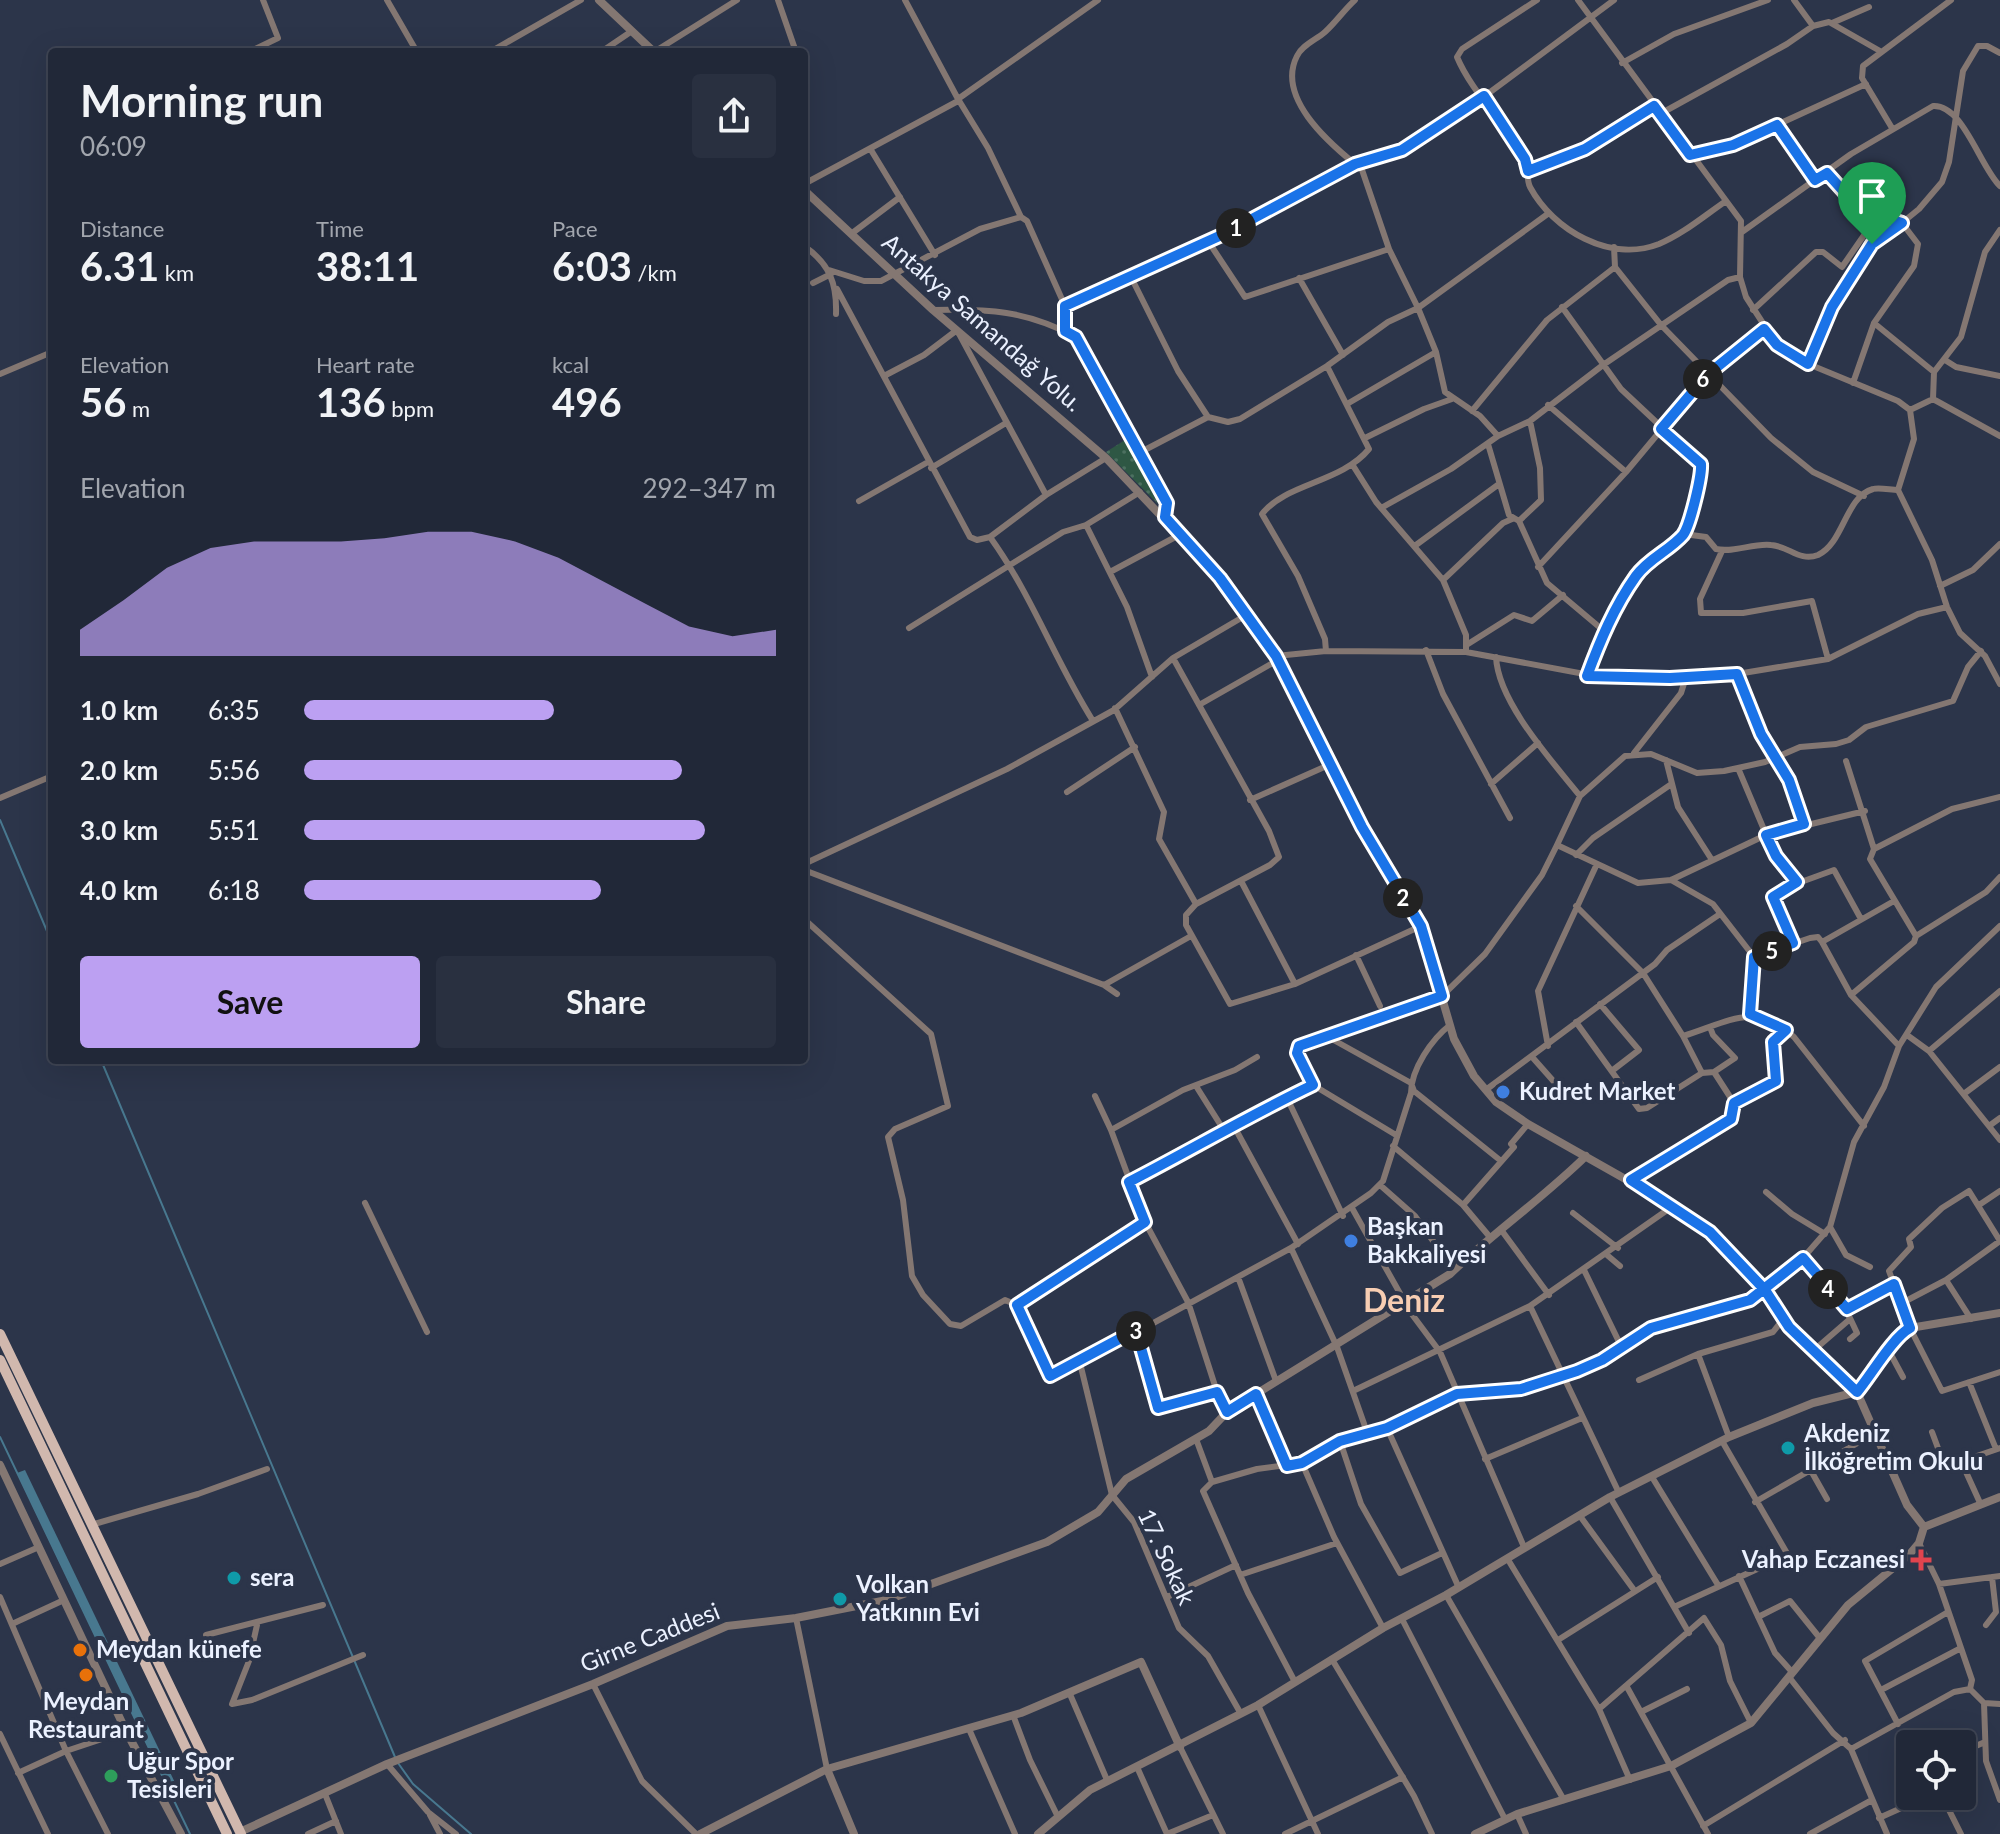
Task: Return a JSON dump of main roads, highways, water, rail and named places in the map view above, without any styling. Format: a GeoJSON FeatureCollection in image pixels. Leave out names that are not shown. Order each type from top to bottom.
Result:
{"type":"FeatureCollection","features":[{"type":"Feature","properties":{"kind":"main road"},"geometry":{"type":"LineString","coordinates":[[0,1334],[240,1833]]}},
{"type":"Feature","properties":{"kind":"main road"},"geometry":{"type":"LineString","coordinates":[[0,1360],[227,1834]]}},
{"type":"Feature","properties":{"kind":"water"},"geometry":{"type":"Polygon","coordinates":[[[25,1470],[178,1789],[170,1793],[17,1473],[25,1470]]]}},
{"type":"Feature","properties":{"kind":"waterway"},"geometry":{"type":"LineString","coordinates":[[0,820],[48,934]]}},
{"type":"Feature","properties":{"kind":"waterway"},"geometry":{"type":"LineString","coordinates":[[103,1064],[395,1757]]}},
{"type":"Feature","properties":{"kind":"waterway"},"geometry":{"type":"LineString","coordinates":[[0,1437],[190,1834]]}},
{"type":"Feature","properties":{"kind":"waterway"},"geometry":{"type":"LineString","coordinates":[[398,1763],[413,1784],[471,1834]]}},
{"type":"Feature","properties":{"kind":"place","name":"Kudret Market"},"geometry":{"type":"Point","coordinates":[1503,1092]}},
{"type":"Feature","properties":{"kind":"place","name":"Başkan Bakkaliyesi"},"geometry":{"type":"Point","coordinates":[1351,1241]}},
{"type":"Feature","properties":{"kind":"place","name":"Akdeniz İlköğretim Okulu"},"geometry":{"type":"Point","coordinates":[1788,1448]}},
{"type":"Feature","properties":{"kind":"place","name":"Vahap Eczanesi"},"geometry":{"type":"Point","coordinates":[1921,1560]}},
{"type":"Feature","properties":{"kind":"place","name":"sera"},"geometry":{"type":"Point","coordinates":[234,1578]}},
{"type":"Feature","properties":{"kind":"place","name":"Volkan Yatkının Evi"},"geometry":{"type":"Point","coordinates":[840,1599]}},
{"type":"Feature","properties":{"kind":"place","name":"Meydan künefe"},"geometry":{"type":"Point","coordinates":[80,1650]}},
{"type":"Feature","properties":{"kind":"place","name":"Meydan Restaurant"},"geometry":{"type":"Point","coordinates":[86,1675]}},
{"type":"Feature","properties":{"kind":"place","name":"Uğur Spor Tesisleri"},"geometry":{"type":"Point","coordinates":[111,1776]}},
{"type":"Feature","properties":{"kind":"district","name":"Deniz"},"geometry":{"type":"Point","coordinates":[1404,1301]}}]}
